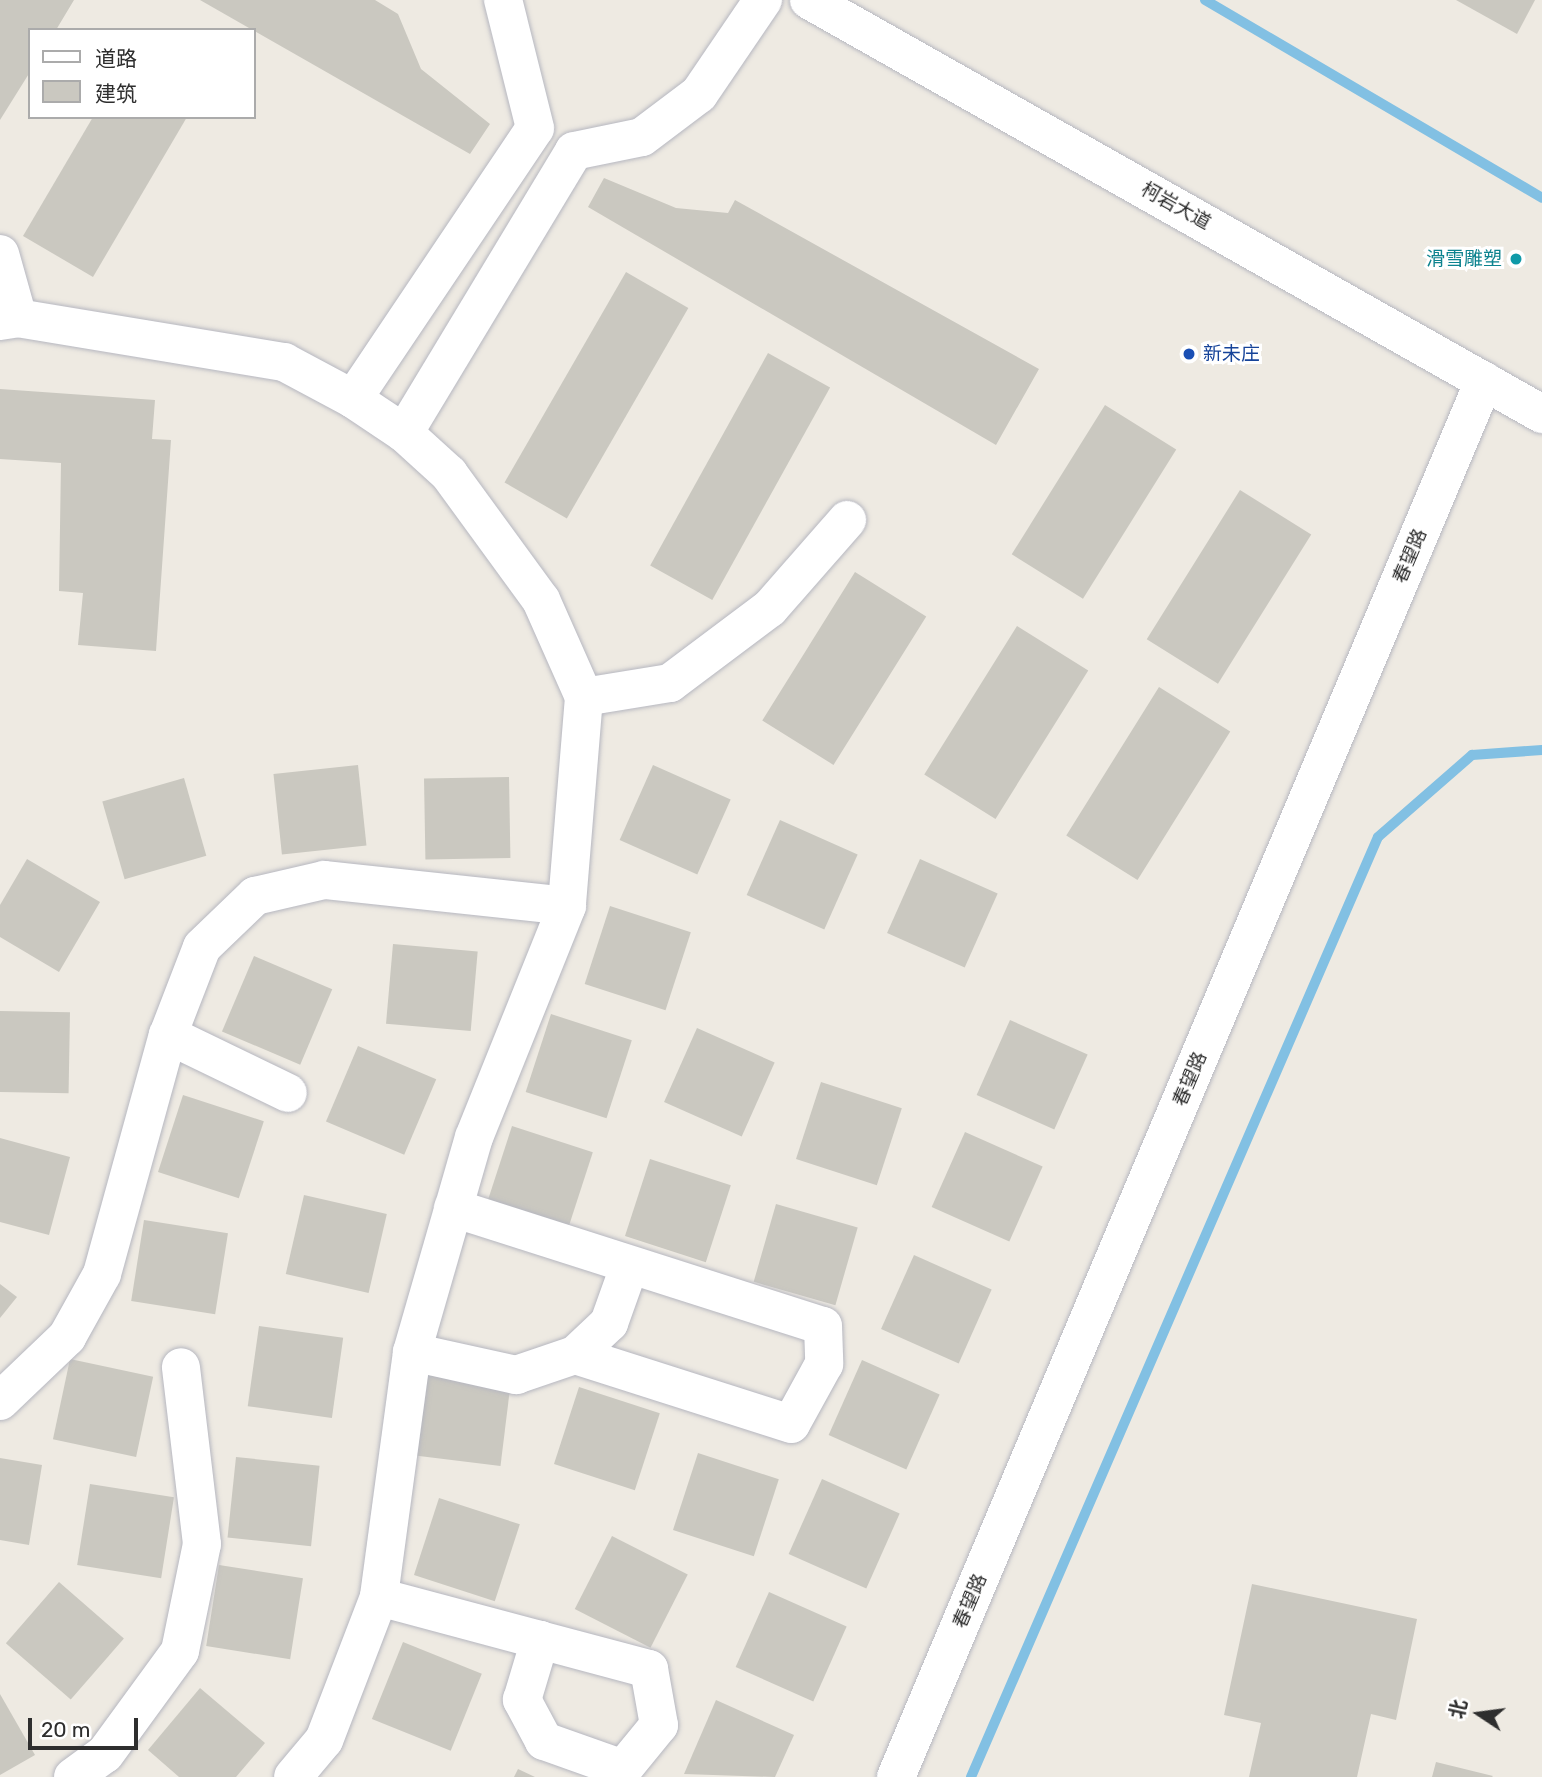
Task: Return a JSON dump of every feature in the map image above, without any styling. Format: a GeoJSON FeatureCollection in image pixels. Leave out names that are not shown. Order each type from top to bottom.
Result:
{"type":"FeatureCollection","features":[{"type":"Feature","properties":{"kind":"street"},"geometry":{"type":"LineString","coordinates":[[353,399],[536,128],[514,64],[503,0]]}},
{"type":"Feature","properties":{"kind":"street"},"geometry":{"type":"LineString","coordinates":[[404,433],[574,151],[642,137],[699,94],[763,0]]}},
{"type":"Feature","properties":{"kind":"street","name":"柯岩大道"},"geometry":{"type":"LineString","coordinates":[[809,0],[1542,414]]}},
{"type":"Feature","properties":{"kind":"street"},"geometry":{"type":"LineString","coordinates":[[0,254],[9,320],[284,362],[353,399],[404,433],[449,474],[541,600],[584,698],[567,906],[474,1137],[412,1353],[379,1597],[324,1740],[293,1777]]}},
{"type":"Feature","properties":{"kind":"street","name":"春望路"},"geometry":{"type":"LineString","coordinates":[[896,1777],[1484,381]]}},
{"type":"Feature","properties":{"kind":"street"},"geometry":{"type":"LineString","coordinates":[[584,698],[670,682],[770,608],[847,520]]}},
{"type":"Feature","properties":{"kind":"street"},"geometry":{"type":"LineString","coordinates":[[0,1401],[67,1337],[102,1274],[168,1035],[201,947],[255,896],[324,880],[567,906]]}},
{"type":"Feature","properties":{"kind":"street"},"geometry":{"type":"LineString","coordinates":[[168,1035],[288,1093]]}},
{"type":"Feature","properties":{"kind":"street"},"geometry":{"type":"LineString","coordinates":[[453,1208],[629,1267],[823,1326],[824,1364],[792,1424],[575,1355]]}},
{"type":"Feature","properties":{"kind":"street"},"geometry":{"type":"LineString","coordinates":[[412,1353],[516,1375],[575,1355],[609,1324],[629,1267]]}},
{"type":"Feature","properties":{"kind":"street"},"geometry":{"type":"LineString","coordinates":[[73,1777],[105,1754],[180,1651],[202,1544],[181,1367]]}},
{"type":"Feature","properties":{"kind":"street"},"geometry":{"type":"LineString","coordinates":[[379,1597],[540,1640]]}},
{"type":"Feature","properties":{"kind":"building"},"geometry":{"type":"Polygon","coordinates":[[[0,0],[74,0],[57,28],[28,28],[28,75],[0,120],[0,0]]]}},
{"type":"Feature","properties":{"kind":"building"},"geometry":{"type":"Polygon","coordinates":[[[200,0],[375,0],[398,14],[421,69],[490,124],[470,154],[256,32],[256,28],[249,28],[200,0]]]}},
{"type":"Feature","properties":{"kind":"building"},"geometry":{"type":"Polygon","coordinates":[[[1456,0],[1535,0],[1517,34],[1456,0]]]}},
{"type":"Feature","properties":{"kind":"building"},"geometry":{"type":"Polygon","coordinates":[[[92,119],[186,119],[93,277],[23,236],[92,119]]]}},
{"type":"Feature","properties":{"kind":"building"},"geometry":{"type":"Polygon","coordinates":[[[604,178],[676,208],[728,213],[735,200],[1039,369],[996,445],[588,207],[604,178]]]}},
{"type":"Feature","properties":{"kind":"building"},"geometry":{"type":"Polygon","coordinates":[[[626,272],[688,308],[567,518],[504,482],[626,272]]]}},
{"type":"Feature","properties":{"kind":"building"},"geometry":{"type":"Polygon","coordinates":[[[768,353],[830,387],[712,600],[650,566],[768,353]]]}},
{"type":"Feature","properties":{"kind":"building"},"geometry":{"type":"Polygon","coordinates":[[[0,389],[155,400],[152,439],[171,440],[156,651],[78,645],[83,593],[59,591],[61,463],[0,459],[0,389]]]}},
{"type":"Feature","properties":{"kind":"building"},"geometry":{"type":"Polygon","coordinates":[[[1105,405],[1176,450],[1083,599],[1012,554],[1105,405]]]}},
{"type":"Feature","properties":{"kind":"building"},"geometry":{"type":"Polygon","coordinates":[[[1240,490],[1311,535],[1218,684],[1147,639],[1240,490]]]}},
{"type":"Feature","properties":{"kind":"building"},"geometry":{"type":"Polygon","coordinates":[[[855,572],[926,617],[834,765],[762,720],[855,572]]]}},
{"type":"Feature","properties":{"kind":"building"},"geometry":{"type":"Polygon","coordinates":[[[1017,626],[1088,671],[996,819],[924,774],[1017,626]]]}},
{"type":"Feature","properties":{"kind":"building"},"geometry":{"type":"Polygon","coordinates":[[[1159,687],[1230,732],[1138,880],[1066,835],[1159,687]]]}},
{"type":"Feature","properties":{"kind":"building"},"geometry":{"type":"Polygon","coordinates":[[[358,765],[366,846],[282,854],[273,774],[358,765]]]}},
{"type":"Feature","properties":{"kind":"building"},"geometry":{"type":"Polygon","coordinates":[[[653,765],[731,800],[697,874],[620,840],[653,765]]]}},
{"type":"Feature","properties":{"kind":"building"},"geometry":{"type":"Polygon","coordinates":[[[509,777],[510,858],[425,859],[424,778],[509,777]]]}},
{"type":"Feature","properties":{"kind":"building"},"geometry":{"type":"Polygon","coordinates":[[[184,778],[206,856],[125,879],[102,801],[184,778]]]}},
{"type":"Feature","properties":{"kind":"building"},"geometry":{"type":"Polygon","coordinates":[[[780,820],[858,855],[824,929],[747,895],[780,820]]]}},
{"type":"Feature","properties":{"kind":"building"},"geometry":{"type":"Polygon","coordinates":[[[27,859],[100,902],[59,972],[0,937],[0,905],[27,859]]]}},
{"type":"Feature","properties":{"kind":"building"},"geometry":{"type":"Polygon","coordinates":[[[920,859],[998,894],[965,968],[887,933],[920,859]]]}},
{"type":"Feature","properties":{"kind":"building"},"geometry":{"type":"Polygon","coordinates":[[[610,906],[691,932],[666,1010],[585,984],[610,906]]]}},
{"type":"Feature","properties":{"kind":"building"},"geometry":{"type":"Polygon","coordinates":[[[393,944],[478,951],[471,1031],[386,1024],[393,944]]]}},
{"type":"Feature","properties":{"kind":"building"},"geometry":{"type":"Polygon","coordinates":[[[254,956],[332,989],[300,1065],[222,1031],[254,956]]]}},
{"type":"Feature","properties":{"kind":"building"},"geometry":{"type":"Polygon","coordinates":[[[0,1011],[70,1012],[69,1093],[0,1092],[0,1011]]]}},
{"type":"Feature","properties":{"kind":"building"},"geometry":{"type":"Polygon","coordinates":[[[551,1014],[632,1040],[607,1118],[526,1092],[551,1014]]]}},
{"type":"Feature","properties":{"kind":"building"},"geometry":{"type":"Polygon","coordinates":[[[1010,1020],[1088,1055],[1054,1129],[977,1095],[1010,1020]]]}},
{"type":"Feature","properties":{"kind":"building"},"geometry":{"type":"Polygon","coordinates":[[[697,1028],[775,1063],[742,1137],[664,1102],[697,1028]]]}},
{"type":"Feature","properties":{"kind":"building"},"geometry":{"type":"Polygon","coordinates":[[[358,1046],[436,1079],[404,1155],[326,1121],[358,1046]]]}},
{"type":"Feature","properties":{"kind":"building"},"geometry":{"type":"Polygon","coordinates":[[[821,1082],[902,1108],[877,1185],[796,1159],[821,1082]]]}},
{"type":"Feature","properties":{"kind":"building"},"geometry":{"type":"Polygon","coordinates":[[[183,1095],[264,1121],[239,1198],[158,1172],[183,1095]]]}},
{"type":"Feature","properties":{"kind":"building"},"geometry":{"type":"Polygon","coordinates":[[[512,1126],[593,1152],[568,1230],[487,1204],[512,1126]]]}},
{"type":"Feature","properties":{"kind":"building"},"geometry":{"type":"Polygon","coordinates":[[[965,1132],[1043,1167],[1009,1241],[932,1207],[965,1132]]]}},
{"type":"Feature","properties":{"kind":"building"},"geometry":{"type":"Polygon","coordinates":[[[0,1138],[70,1157],[49,1235],[0,1222],[0,1138]]]}},
{"type":"Feature","properties":{"kind":"building"},"geometry":{"type":"Polygon","coordinates":[[[650,1159],[731,1185],[706,1262],[625,1236],[650,1159]]]}},
{"type":"Feature","properties":{"kind":"building"},"geometry":{"type":"Polygon","coordinates":[[[304,1195],[387,1214],[369,1293],[286,1274],[304,1195]]]}},
{"type":"Feature","properties":{"kind":"building"},"geometry":{"type":"Polygon","coordinates":[[[776,1204],[858,1227],[835,1305],[754,1282],[776,1204]]]}},
{"type":"Feature","properties":{"kind":"building"},"geometry":{"type":"Polygon","coordinates":[[[144,1220],[228,1233],[215,1314],[131,1301],[144,1220]]]}},
{"type":"Feature","properties":{"kind":"building"},"geometry":{"type":"Polygon","coordinates":[[[914,1255],[992,1290],[959,1364],[881,1329],[914,1255]]]}},
{"type":"Feature","properties":{"kind":"building"},"geometry":{"type":"Polygon","coordinates":[[[0,1284],[17,1297],[0,1318],[0,1284]]]}},
{"type":"Feature","properties":{"kind":"building"},"geometry":{"type":"Polygon","coordinates":[[[259,1326],[343,1338],[332,1418],[248,1406],[259,1326]]]}},
{"type":"Feature","properties":{"kind":"building"},"geometry":{"type":"Polygon","coordinates":[[[70,1359],[153,1377],[136,1457],[53,1439],[70,1359]]]}},
{"type":"Feature","properties":{"kind":"building"},"geometry":{"type":"Polygon","coordinates":[[[862,1360],[940,1395],[906,1469],[829,1435],[862,1360]]]}},
{"type":"Feature","properties":{"kind":"building"},"geometry":{"type":"Polygon","coordinates":[[[425,1375],[510,1385],[500,1466],[415,1455],[425,1375]]]}},
{"type":"Feature","properties":{"kind":"building"},"geometry":{"type":"Polygon","coordinates":[[[579,1387],[660,1413],[635,1490],[554,1464],[579,1387]]]}},
{"type":"Feature","properties":{"kind":"building"},"geometry":{"type":"Polygon","coordinates":[[[698,1453],[779,1479],[754,1556],[673,1530],[698,1453]]]}},
{"type":"Feature","properties":{"kind":"building"},"geometry":{"type":"Polygon","coordinates":[[[236,1457],[320,1466],[311,1546],[228,1538],[236,1457]]]}},
{"type":"Feature","properties":{"kind":"building"},"geometry":{"type":"Polygon","coordinates":[[[0,1458],[42,1465],[29,1545],[0,1540],[0,1458]]]}},
{"type":"Feature","properties":{"kind":"building"},"geometry":{"type":"Polygon","coordinates":[[[822,1479],[900,1514],[866,1588],[789,1554],[822,1479]]]}},
{"type":"Feature","properties":{"kind":"building"},"geometry":{"type":"Polygon","coordinates":[[[90,1484],[174,1497],[161,1578],[77,1565],[90,1484]]]}},
{"type":"Feature","properties":{"kind":"building"},"geometry":{"type":"Polygon","coordinates":[[[439,1498],[520,1524],[495,1601],[414,1575],[439,1498]]]}},
{"type":"Feature","properties":{"kind":"building"},"geometry":{"type":"Polygon","coordinates":[[[612,1536],[688,1575],[651,1648],[575,1609],[612,1536]]]}},
{"type":"Feature","properties":{"kind":"building"},"geometry":{"type":"Polygon","coordinates":[[[219,1565],[303,1578],[290,1659],[206,1646],[219,1565]]]}},
{"type":"Feature","properties":{"kind":"building"},"geometry":{"type":"Polygon","coordinates":[[[59,1582],[124,1638],[71,1700],[6,1643],[59,1582]]]}},
{"type":"Feature","properties":{"kind":"building"},"geometry":{"type":"Polygon","coordinates":[[[1252,1584],[1417,1619],[1396,1720],[1371,1714],[1357,1777],[1249,1777],[1261,1723],[1224,1715],[1252,1584]]]}},
{"type":"Feature","properties":{"kind":"building"},"geometry":{"type":"Polygon","coordinates":[[[769,1592],[847,1627],[813,1701],[736,1667],[769,1592]]]}},
{"type":"Feature","properties":{"kind":"building"},"geometry":{"type":"Polygon","coordinates":[[[403,1642],[482,1674],[451,1751],[372,1719],[403,1642]]]}},
{"type":"Feature","properties":{"kind":"building"},"geometry":{"type":"Polygon","coordinates":[[[200,1688],[265,1743],[236,1777],[179,1777],[148,1750],[200,1688]]]}},
{"type":"Feature","properties":{"kind":"building"},"geometry":{"type":"Polygon","coordinates":[[[0,1694],[35,1755],[0,1775],[0,1694]]]}},
{"type":"Feature","properties":{"kind":"building"},"geometry":{"type":"Polygon","coordinates":[[[716,1700],[794,1735],[775,1777],[684,1774],[716,1700]]]}},
{"type":"Feature","properties":{"kind":"building"},"geometry":{"type":"Polygon","coordinates":[[[1436,1762],[1493,1776],[1432,1777],[1436,1762]]]}},
{"type":"Feature","properties":{"kind":"building"},"geometry":{"type":"Polygon","coordinates":[[[518,1769],[535,1777],[514,1777],[518,1769]]]}},
{"type":"Feature","properties":{"kind":"waterway"},"geometry":{"type":"LineString","coordinates":[[1205,0],[1542,198]]}},
{"type":"Feature","properties":{"kind":"waterway"},"geometry":{"type":"LineString","coordinates":[[971,1777],[1378,837],[1472,755],[1542,750]]}},
{"type":"Feature","properties":{"kind":"place","name":"滑雪雕塑"},"geometry":{"type":"Point","coordinates":[1516,259]}},
{"type":"Feature","properties":{"kind":"place","name":"新未庄"},"geometry":{"type":"Point","coordinates":[1189,354]}}]}
